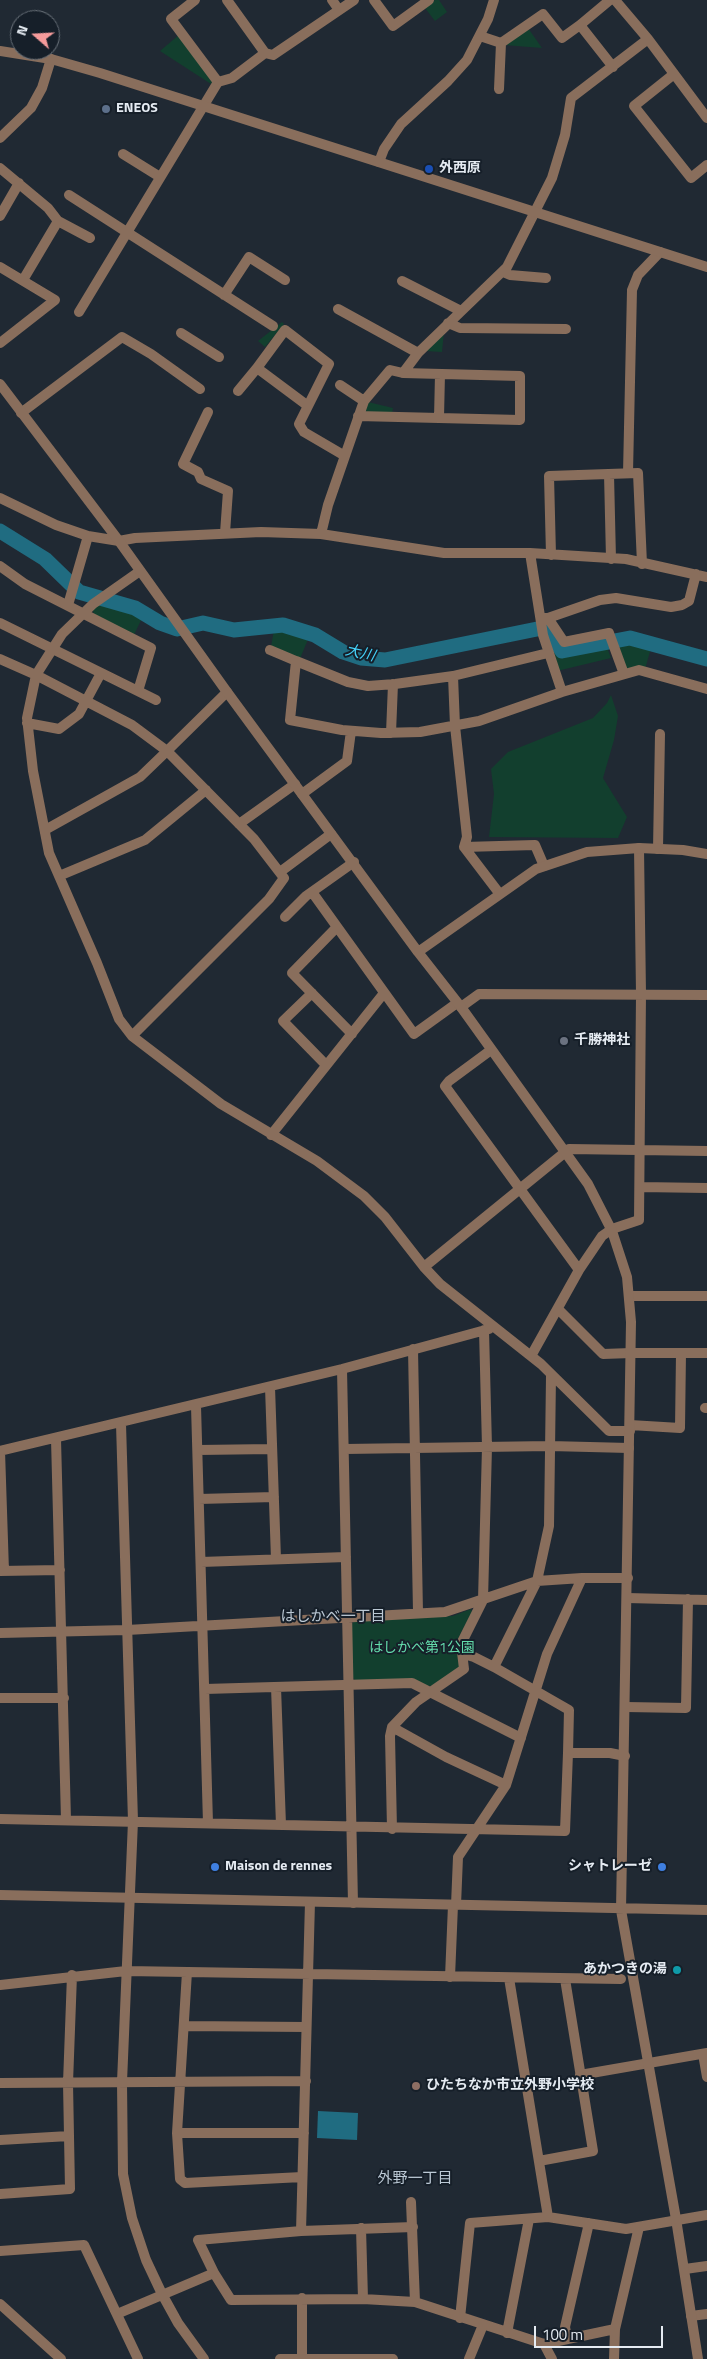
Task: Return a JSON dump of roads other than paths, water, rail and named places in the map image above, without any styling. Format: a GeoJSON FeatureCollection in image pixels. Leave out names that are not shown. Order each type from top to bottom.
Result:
{"type":"FeatureCollection","features":[{"type":"Feature","properties":{"kind":"street"},"geometry":{"type":"LineString","coordinates":[[195,0],[171,19],[218,82]]}},
{"type":"Feature","properties":{"kind":"street"},"geometry":{"type":"LineString","coordinates":[[228,0],[265,53],[273,55],[354,0]]}},
{"type":"Feature","properties":{"kind":"street"},"geometry":{"type":"LineString","coordinates":[[332,0],[339,10]]}},
{"type":"Feature","properties":{"kind":"street"},"geometry":{"type":"LineString","coordinates":[[374,0],[393,26],[430,0]]}},
{"type":"Feature","properties":{"kind":"street"},"geometry":{"type":"LineString","coordinates":[[379,162],[400,124],[448,81],[467,60],[488,19],[494,0]]}},
{"type":"Feature","properties":{"kind":"street"},"geometry":{"type":"LineString","coordinates":[[501,43],[543,14],[562,38],[615,0],[648,39],[707,118]]}},
{"type":"Feature","properties":{"kind":"street"},"geometry":{"type":"LineString","coordinates":[[580,25],[613,66]]}},
{"type":"Feature","properties":{"kind":"street"},"geometry":{"type":"LineString","coordinates":[[480,36],[501,43]]}},
{"type":"Feature","properties":{"kind":"street"},"geometry":{"type":"LineString","coordinates":[[403,373],[418,353],[503,272],[552,178],[565,134],[571,98],[648,39]]}},
{"type":"Feature","properties":{"kind":"street"},"geometry":{"type":"LineString","coordinates":[[499,89],[501,43]]}},
{"type":"Feature","properties":{"kind":"street"},"geometry":{"type":"LineString","coordinates":[[79,312],[218,82],[232,78],[265,53]]}},
{"type":"Feature","properties":{"kind":"street"},"geometry":{"type":"LineString","coordinates":[[0,138],[31,108],[42,88],[51,60]]}},
{"type":"Feature","properties":{"kind":"street"},"geometry":{"type":"LineString","coordinates":[[54,60],[707,267]]}},
{"type":"Feature","properties":{"kind":"street"},"geometry":{"type":"LineString","coordinates":[[674,74],[634,106],[690,178],[707,165]]}},
{"type":"Feature","properties":{"kind":"street"},"geometry":{"type":"LineString","coordinates":[[123,154],[160,177]]}},
{"type":"Feature","properties":{"kind":"street"},"geometry":{"type":"LineString","coordinates":[[0,168],[48,208],[58,221],[90,238]]}},
{"type":"Feature","properties":{"kind":"street"},"geometry":{"type":"LineString","coordinates":[[0,216],[19,183]]}},
{"type":"Feature","properties":{"kind":"street"},"geometry":{"type":"LineString","coordinates":[[70,196],[273,326]]}},
{"type":"Feature","properties":{"kind":"street"},"geometry":{"type":"LineString","coordinates":[[23,280],[58,221]]}},
{"type":"Feature","properties":{"kind":"street"},"geometry":{"type":"LineString","coordinates":[[628,473],[632,290],[638,275],[660,252]]}},
{"type":"Feature","properties":{"kind":"street"},"geometry":{"type":"LineString","coordinates":[[224,295],[249,257],[285,280]]}},
{"type":"Feature","properties":{"kind":"street"},"geometry":{"type":"LineString","coordinates":[[0,267],[55,300],[0,343]]}},
{"type":"Feature","properties":{"kind":"street"},"geometry":{"type":"LineString","coordinates":[[503,272],[510,275],[546,278]]}},
{"type":"Feature","properties":{"kind":"street"},"geometry":{"type":"LineString","coordinates":[[402,280],[461,311]]}},
{"type":"Feature","properties":{"kind":"street"},"geometry":{"type":"LineString","coordinates":[[338,308],[418,353]]}},
{"type":"Feature","properties":{"kind":"street"},"geometry":{"type":"LineString","coordinates":[[448,324],[460,328],[566,329]]}},
{"type":"Feature","properties":{"kind":"street"},"geometry":{"type":"LineString","coordinates":[[238,391],[285,330],[329,364],[299,424],[304,432],[345,456]]}},
{"type":"Feature","properties":{"kind":"street"},"geometry":{"type":"LineString","coordinates":[[181,333],[219,357]]}},
{"type":"Feature","properties":{"kind":"street"},"geometry":{"type":"LineString","coordinates":[[21,413],[122,337],[151,354],[200,389]]}},
{"type":"Feature","properties":{"kind":"street"},"geometry":{"type":"LineString","coordinates":[[257,368],[308,406]]}},
{"type":"Feature","properties":{"kind":"street"},"geometry":{"type":"LineString","coordinates":[[321,534],[358,416],[364,402],[390,370],[403,373],[520,376],[520,420],[358,416]]}},
{"type":"Feature","properties":{"kind":"street"},"geometry":{"type":"LineString","coordinates":[[439,418],[440,374]]}},
{"type":"Feature","properties":{"kind":"street"},"geometry":{"type":"LineString","coordinates":[[0,384],[119,541],[227,692],[566,1152],[588,1184],[612,1229],[627,1277],[630,1296],[631,1353],[621,1910],[650,2063],[685,2269],[698,2359]]}},
{"type":"Feature","properties":{"kind":"street"},"geometry":{"type":"LineString","coordinates":[[340,385],[364,402]]}},
{"type":"Feature","properties":{"kind":"street"},"geometry":{"type":"LineString","coordinates":[[208,412],[183,464],[198,472],[202,479],[228,491],[225,533]]}},
{"type":"Feature","properties":{"kind":"street"},"geometry":{"type":"LineString","coordinates":[[551,555],[549,476],[638,473],[642,564]]}},
{"type":"Feature","properties":{"kind":"street"},"geometry":{"type":"LineString","coordinates":[[609,474],[610,558]]}},
{"type":"Feature","properties":{"kind":"street"},"geometry":{"type":"LineString","coordinates":[[0,498],[36,517],[88,536],[119,541],[135,538],[225,533],[321,534],[444,553],[530,554],[626,559],[707,577]]}},
{"type":"Feature","properties":{"kind":"street"},"geometry":{"type":"LineString","coordinates":[[70,601],[88,536]]}},
{"type":"Feature","properties":{"kind":"street"},"geometry":{"type":"LineString","coordinates":[[530,554],[544,618],[543,635],[562,692]]}},
{"type":"Feature","properties":{"kind":"street"},"geometry":{"type":"LineString","coordinates":[[0,566],[24,584],[70,601],[83,613],[151,648],[138,691]]}},
{"type":"Feature","properties":{"kind":"street"},"geometry":{"type":"LineString","coordinates":[[140,571],[93,604],[62,634],[36,675],[27,709],[33,770],[49,853],[98,963],[118,1018],[132,1036],[220,1104],[317,1161],[364,1196],[403,1238],[424,1267],[440,1284],[531,1356],[609,1431],[630,1428],[680,1428],[682,1353]]}},
{"type":"Feature","properties":{"kind":"street"},"geometry":{"type":"LineString","coordinates":[[544,618],[600,600],[616,598],[671,607],[682,605],[689,602],[696,574]]}},
{"type":"Feature","properties":{"kind":"street"},"geometry":{"type":"LineString","coordinates":[[544,618],[564,642],[609,633],[624,674]]}},
{"type":"Feature","properties":{"kind":"street"},"geometry":{"type":"LineString","coordinates":[[0,623],[156,700]]}},
{"type":"Feature","properties":{"kind":"street"},"geometry":{"type":"LineString","coordinates":[[270,650],[348,682],[368,686],[453,676],[548,653]]}},
{"type":"Feature","properties":{"kind":"street"},"geometry":{"type":"LineString","coordinates":[[0,659],[36,675],[132,725],[167,751],[254,839],[284,878],[269,899],[132,1036]]}},
{"type":"Feature","properties":{"kind":"street"},"geometry":{"type":"LineString","coordinates":[[296,661],[290,720],[351,731],[420,732],[455,726],[478,721],[562,692],[639,670],[707,689]]}},
{"type":"Feature","properties":{"kind":"street"},"geometry":{"type":"LineString","coordinates":[[27,723],[59,729],[79,714],[100,674]]}},
{"type":"Feature","properties":{"kind":"street"},"geometry":{"type":"LineString","coordinates":[[453,676],[455,726],[468,837],[464,847]]}},
{"type":"Feature","properties":{"kind":"street"},"geometry":{"type":"LineString","coordinates":[[391,733],[393,684]]}},
{"type":"Feature","properties":{"kind":"street"},"geometry":{"type":"LineString","coordinates":[[45,830],[140,777],[227,692]]}},
{"type":"Feature","properties":{"kind":"street"},"geometry":{"type":"LineString","coordinates":[[302,794],[347,760],[351,731]]}},
{"type":"Feature","properties":{"kind":"street"},"geometry":{"type":"LineString","coordinates":[[658,849],[660,734]]}},
{"type":"Feature","properties":{"kind":"street"},"geometry":{"type":"LineString","coordinates":[[239,824],[295,784]]}},
{"type":"Feature","properties":{"kind":"street"},"geometry":{"type":"LineString","coordinates":[[59,876],[145,840],[206,790]]}},
{"type":"Feature","properties":{"kind":"street"},"geometry":{"type":"LineString","coordinates":[[280,872],[331,834]]}},
{"type":"Feature","properties":{"kind":"street"},"geometry":{"type":"LineString","coordinates":[[464,847],[535,845],[544,866]]}},
{"type":"Feature","properties":{"kind":"street"},"geometry":{"type":"LineString","coordinates":[[464,847],[499,893]]}},
{"type":"Feature","properties":{"kind":"street"},"geometry":{"type":"LineString","coordinates":[[531,1356],[579,1270],[602,1236],[612,1229],[639,1220],[641,994],[639,848]]}},
{"type":"Feature","properties":{"kind":"street"},"geometry":{"type":"LineString","coordinates":[[418,952],[499,893],[536,869],[544,866],[587,852],[639,848],[707,854]]}},
{"type":"Feature","properties":{"kind":"street"},"geometry":{"type":"LineString","coordinates":[[286,917],[312,892],[354,862]]}},
{"type":"Feature","properties":{"kind":"street"},"geometry":{"type":"LineString","coordinates":[[312,892],[336,928],[414,1034],[479,994],[707,995]]}},
{"type":"Feature","properties":{"kind":"street"},"geometry":{"type":"LineString","coordinates":[[336,928],[292,973],[352,1034]]}},
{"type":"Feature","properties":{"kind":"street"},"geometry":{"type":"LineString","coordinates":[[312,993],[283,1021],[326,1065]]}},
{"type":"Feature","properties":{"kind":"street"},"geometry":{"type":"LineString","coordinates":[[271,1135],[384,993]]}},
{"type":"Feature","properties":{"kind":"street"},"geometry":{"type":"LineString","coordinates":[[491,1050],[449,1080],[445,1086],[579,1270]]}},
{"type":"Feature","properties":{"kind":"street"},"geometry":{"type":"LineString","coordinates":[[424,1267],[569,1149],[707,1150]]}},
{"type":"Feature","properties":{"kind":"street"},"geometry":{"type":"LineString","coordinates":[[640,1187],[707,1188]]}},
{"type":"Feature","properties":{"kind":"street"},"geometry":{"type":"LineString","coordinates":[[630,1296],[707,1296]]}},
{"type":"Feature","properties":{"kind":"street"},"geometry":{"type":"LineString","coordinates":[[558,1309],[603,1354],[707,1354]]}},
{"type":"Feature","properties":{"kind":"street"},"geometry":{"type":"LineString","coordinates":[[60,1570],[2,1571],[0,1451],[196,1406],[496,1328]]}},
{"type":"Feature","properties":{"kind":"street"},"geometry":{"type":"LineString","coordinates":[[392,1828],[390,1736],[392,1727],[416,1702],[464,1669],[460,1644],[483,1600],[488,1448],[484,1330]]}},
{"type":"Feature","properties":{"kind":"street"},"geometry":{"type":"LineString","coordinates":[[413,1349],[418,1612]]}},
{"type":"Feature","properties":{"kind":"street"},"geometry":{"type":"LineString","coordinates":[[342,1369],[353,1903]]}},
{"type":"Feature","properties":{"kind":"street"},"geometry":{"type":"LineString","coordinates":[[494,1667],[537,1581],[549,1526],[551,1376]]}},
{"type":"Feature","properties":{"kind":"street"},"geometry":{"type":"LineString","coordinates":[[270,1387],[276,1559]]}},
{"type":"Feature","properties":{"kind":"street"},"geometry":{"type":"LineString","coordinates":[[196,1406],[208,1823]]}},
{"type":"Feature","properties":{"kind":"street"},"geometry":{"type":"LineString","coordinates":[[121,1424],[133,1821],[122,2082],[124,2174],[132,2218],[146,2260],[178,2323],[204,2359]]}},
{"type":"Feature","properties":{"kind":"street"},"geometry":{"type":"LineString","coordinates":[[56,1439],[66,1820]]}},
{"type":"Feature","properties":{"kind":"street"},"geometry":{"type":"LineString","coordinates":[[345,1449],[550,1446],[629,1448]]}},
{"type":"Feature","properties":{"kind":"street"},"geometry":{"type":"LineString","coordinates":[[198,1450],[272,1449]]}},
{"type":"Feature","properties":{"kind":"street"},"geometry":{"type":"LineString","coordinates":[[199,1499],[274,1496]]}},
{"type":"Feature","properties":{"kind":"street"},"geometry":{"type":"LineString","coordinates":[[201,1562],[346,1557]]}},
{"type":"Feature","properties":{"kind":"street"},"geometry":{"type":"LineString","coordinates":[[0,1633],[127,1630],[418,1612],[445,1612],[537,1581],[582,1578],[628,1578]]}},
{"type":"Feature","properties":{"kind":"street"},"geometry":{"type":"LineString","coordinates":[[450,1977],[458,1857],[506,1785],[547,1654],[582,1578]]}},
{"type":"Feature","properties":{"kind":"street"},"geometry":{"type":"LineString","coordinates":[[627,1598],[707,1600]]}},
{"type":"Feature","properties":{"kind":"street"},"geometry":{"type":"LineString","coordinates":[[626,1708],[686,1708],[688,1599]]}},
{"type":"Feature","properties":{"kind":"street"},"geometry":{"type":"LineString","coordinates":[[0,1820],[133,1821],[565,1831],[569,1710],[474,1656],[462,1654]]}},
{"type":"Feature","properties":{"kind":"street"},"geometry":{"type":"LineString","coordinates":[[205,1689],[412,1683],[521,1738]]}},
{"type":"Feature","properties":{"kind":"street"},"geometry":{"type":"LineString","coordinates":[[276,1687],[281,1825]]}},
{"type":"Feature","properties":{"kind":"street"},"geometry":{"type":"LineString","coordinates":[[0,1698],[64,1698]]}},
{"type":"Feature","properties":{"kind":"street"},"geometry":{"type":"LineString","coordinates":[[392,1727],[446,1757],[506,1785]]}},
{"type":"Feature","properties":{"kind":"street"},"geometry":{"type":"LineString","coordinates":[[568,1753],[625,1756]]}},
{"type":"Feature","properties":{"kind":"street"},"geometry":{"type":"LineString","coordinates":[[0,1896],[621,1910],[707,1910]]}},
{"type":"Feature","properties":{"kind":"street"},"geometry":{"type":"LineString","coordinates":[[301,2231],[310,1902]]}},
{"type":"Feature","properties":{"kind":"street"},"geometry":{"type":"LineString","coordinates":[[0,1985],[72,1975],[126,1971],[620,1979]]}},
{"type":"Feature","properties":{"kind":"street"},"geometry":{"type":"LineString","coordinates":[[186,1972],[177,2133],[180,2179],[185,2183],[302,2177]]}},
{"type":"Feature","properties":{"kind":"street"},"geometry":{"type":"LineString","coordinates":[[0,2194],[70,2189],[68,2083],[72,1975]]}},
{"type":"Feature","properties":{"kind":"street"},"geometry":{"type":"LineString","coordinates":[[509,1978],[548,2217]]}},
{"type":"Feature","properties":{"kind":"street"},"geometry":{"type":"LineString","coordinates":[[540,2161],[593,2151],[565,1979]]}},
{"type":"Feature","properties":{"kind":"street"},"geometry":{"type":"LineString","coordinates":[[184,2026],[306,2027]]}},
{"type":"Feature","properties":{"kind":"street"},"geometry":{"type":"LineString","coordinates":[[580,2075],[705,2053],[707,2077]]}},
{"type":"Feature","properties":{"kind":"street"},"geometry":{"type":"LineString","coordinates":[[0,2083],[306,2081]]}},
{"type":"Feature","properties":{"kind":"street"},"geometry":{"type":"LineString","coordinates":[[177,2133],[304,2133]]}},
{"type":"Feature","properties":{"kind":"street"},"geometry":{"type":"LineString","coordinates":[[0,2140],[69,2136]]}},
{"type":"Feature","properties":{"kind":"street"},"geometry":{"type":"LineString","coordinates":[[411,2202],[415,2302]]}},
{"type":"Feature","properties":{"kind":"street"},"geometry":{"type":"LineString","coordinates":[[460,2318],[470,2223],[548,2217],[626,2229],[707,2214]]}},
{"type":"Feature","properties":{"kind":"street"},"geometry":{"type":"LineString","coordinates":[[507,2333],[529,2219]]}},
{"type":"Feature","properties":{"kind":"street"},"geometry":{"type":"LineString","coordinates":[[567,2338],[565,2327],[589,2223]]}},
{"type":"Feature","properties":{"kind":"street"},"geometry":{"type":"LineString","coordinates":[[413,2227],[301,2231],[198,2240],[214,2272],[232,2300],[302,2298],[415,2302],[544,2344],[615,2329]]}},
{"type":"Feature","properties":{"kind":"street"},"geometry":{"type":"LineString","coordinates":[[614,2359],[615,2329],[639,2227]]}},
{"type":"Feature","properties":{"kind":"street"},"geometry":{"type":"LineString","coordinates":[[362,2228],[364,2299]]}},
{"type":"Feature","properties":{"kind":"street"},"geometry":{"type":"LineString","coordinates":[[0,2251],[84,2245],[138,2359]]}},
{"type":"Feature","properties":{"kind":"street"},"geometry":{"type":"LineString","coordinates":[[685,2269],[707,2266]]}},
{"type":"Feature","properties":{"kind":"street"},"geometry":{"type":"LineString","coordinates":[[117,2314],[214,2272]]}},
{"type":"Feature","properties":{"kind":"street"},"geometry":{"type":"LineString","coordinates":[[302,2298],[302,2358]]}},
{"type":"Feature","properties":{"kind":"street"},"geometry":{"type":"LineString","coordinates":[[0,2304],[61,2359]]}},
{"type":"Feature","properties":{"kind":"street"},"geometry":{"type":"LineString","coordinates":[[692,2316],[707,2314]]}},
{"type":"Feature","properties":{"kind":"street"},"geometry":{"type":"LineString","coordinates":[[469,2359],[483,2325]]}},
{"type":"Feature","properties":{"kind":"street"},"geometry":{"type":"LineString","coordinates":[[544,2344],[552,2359]]}},
{"type":"Feature","properties":{"kind":"street"},"geometry":{"type":"LineString","coordinates":[[280,2359],[393,2359]]}},
{"type":"Feature","properties":{"kind":"water"},"geometry":{"type":"Polygon","coordinates":[[[318,2111],[358,2113],[357,2140],[317,2138],[318,2111]]]}},
{"type":"Feature","properties":{"kind":"waterway","name":"大川"},"geometry":{"type":"LineString","coordinates":[[0,531],[45,559],[79,592],[135,608],[160,623],[177,629],[203,623],[234,630],[283,625],[315,635],[343,652],[361,658],[385,660],[542,628],[547,629],[562,651],[630,638],[707,659]]}},
{"type":"Feature","properties":{"kind":"place","name":"ENEOS"},"geometry":{"type":"Point","coordinates":[106,109]}},
{"type":"Feature","properties":{"kind":"place","name":"外西原"},"geometry":{"type":"Point","coordinates":[429,169]}},
{"type":"Feature","properties":{"kind":"place","name":"千勝神社"},"geometry":{"type":"Point","coordinates":[564,1041]}},
{"type":"Feature","properties":{"kind":"place","name":"Maison de rennes"},"geometry":{"type":"Point","coordinates":[215,1867]}},
{"type":"Feature","properties":{"kind":"place","name":"シャトレーゼ"},"geometry":{"type":"Point","coordinates":[662,1867]}},
{"type":"Feature","properties":{"kind":"place","name":"あかつきの湯"},"geometry":{"type":"Point","coordinates":[677,1970]}},
{"type":"Feature","properties":{"kind":"place","name":"ひたちなか市立外野小学校"},"geometry":{"type":"Point","coordinates":[416,2086]}},
{"type":"Feature","properties":{"kind":"district","name":"はしかべ一丁目"},"geometry":{"type":"Point","coordinates":[333,1617]}},
{"type":"Feature","properties":{"kind":"district","name":"外野一丁目"},"geometry":{"type":"Point","coordinates":[415,2179]}},
{"type":"Feature","properties":{"kind":"park label","name":"はしかべ第1公園"},"geometry":{"type":"Point","coordinates":[422,1649]}}]}
